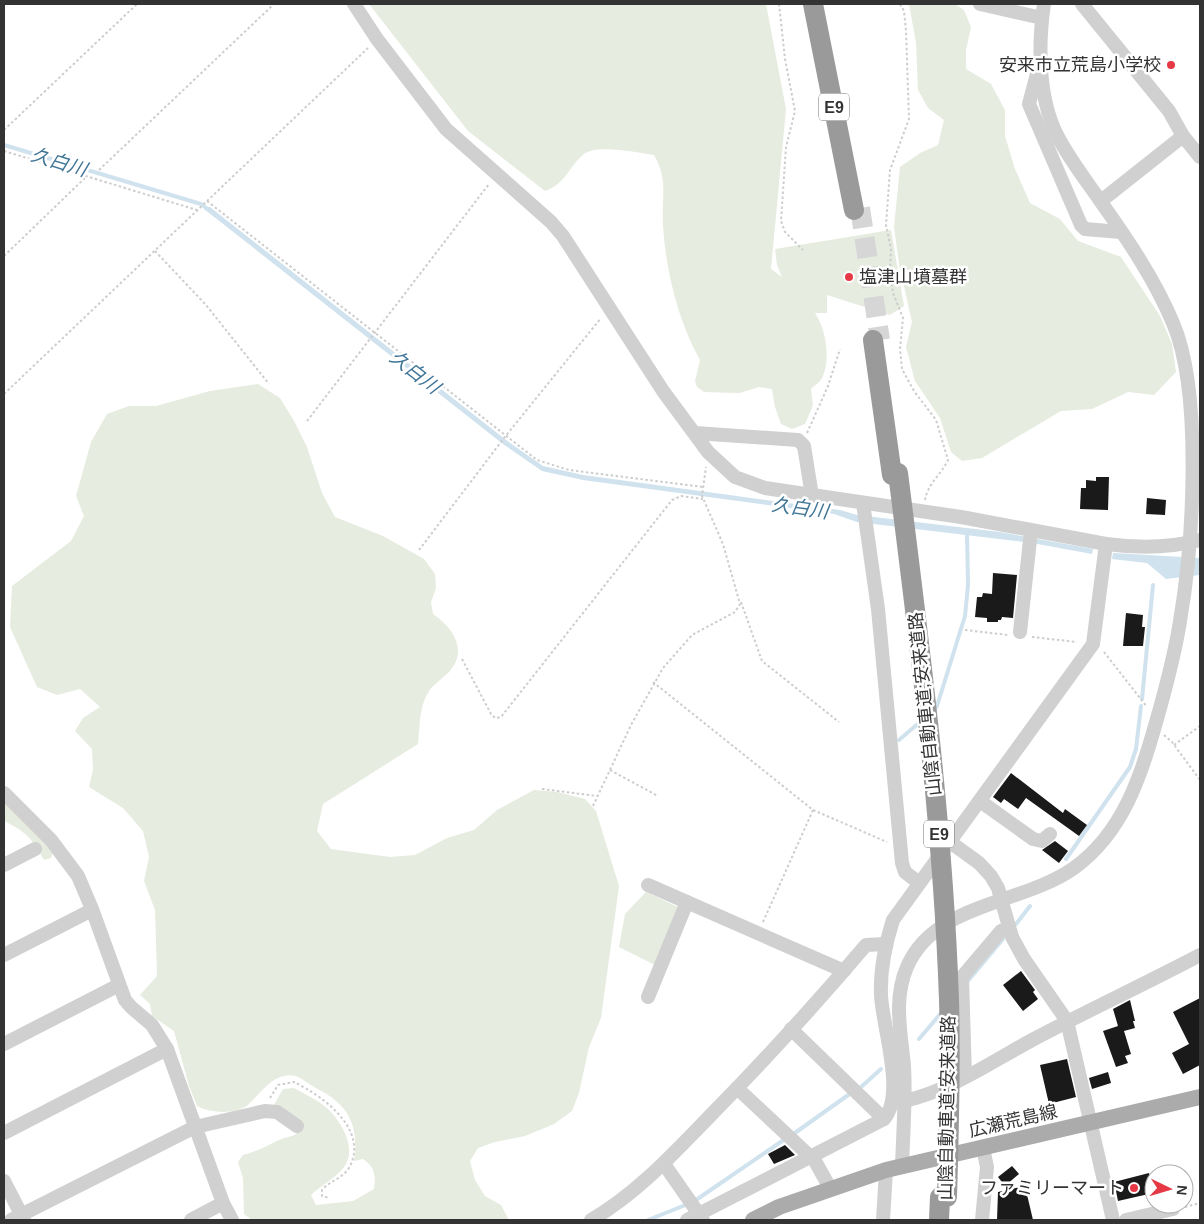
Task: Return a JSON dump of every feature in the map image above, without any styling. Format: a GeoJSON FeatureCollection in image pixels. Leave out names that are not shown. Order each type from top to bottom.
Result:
{"type":"FeatureCollection","features":[{"type":"Feature","properties":{"kind":"highway","name":"E9"},"geometry":{"type":"LineString","coordinates":[[813,4],[857,209],[820,4]]}},
{"type":"Feature","properties":{"kind":"highway","name":"山陰自動車道;安来道路"},"geometry":{"type":"LineString","coordinates":[[877,340],[917,628],[941,865],[949,1000],[949,1120],[944,1197],[945,1220]]}},
{"type":"Feature","properties":{"kind":"highway","name":"山陰自動車道;安来道路"},"geometry":{"type":"LineString","coordinates":[[939,1220],[944,1197]]}},
{"type":"Feature","properties":{"kind":"main road","name":"広瀬荒島線"},"geometry":{"type":"LineString","coordinates":[[753,1220],[779,1207],[830,1188],[894,1168],[1200,1097]]}},
{"type":"Feature","properties":{"kind":"street"},"geometry":{"type":"LineString","coordinates":[[354,4],[377,39],[446,129],[551,222],[663,391],[708,452],[734,477],[765,488],[961,517],[1029,537],[1127,547],[1192,546]]}},
{"type":"Feature","properties":{"kind":"street"},"geometry":{"type":"LineString","coordinates":[[980,4],[1042,18]]}},
{"type":"Feature","properties":{"kind":"street"},"geometry":{"type":"LineString","coordinates":[[884,1220],[904,1101],[898,1007],[905,971],[914,952],[935,930],[974,910],[1038,888],[1074,868],[1106,838],[1123,813],[1145,761],[1166,684],[1181,620],[1186,576],[1192,546],[1189,393],[1184,359],[1174,325],[1162,300],[1121,232],[1084,180],[1056,133],[1044,92],[1040,62],[1044,4]]}},
{"type":"Feature","properties":{"kind":"street"},"geometry":{"type":"LineString","coordinates":[[1082,4],[1169,111],[1183,136],[1199,152]]}},
{"type":"Feature","properties":{"kind":"street"},"geometry":{"type":"LineString","coordinates":[[1040,62],[1029,104],[1081,225],[1085,229],[1121,232]]}},
{"type":"Feature","properties":{"kind":"street"},"geometry":{"type":"LineString","coordinates":[[1101,202],[1183,136]]}},
{"type":"Feature","properties":{"kind":"street"},"geometry":{"type":"LineString","coordinates":[[695,433],[798,440],[804,446],[812,496]]}},
{"type":"Feature","properties":{"kind":"street"},"geometry":{"type":"LineString","coordinates":[[863,503],[878,609],[901,846],[905,872],[918,883]]}},
{"type":"Feature","properties":{"kind":"street"},"geometry":{"type":"LineString","coordinates":[[1020,632],[1029,537]]}},
{"type":"Feature","properties":{"kind":"street"},"geometry":{"type":"LineString","coordinates":[[687,1220],[702,1217],[809,1156],[884,1119],[890,1112],[892,1102],[892,1067],[880,997],[885,944],[893,920],[1093,644],[1106,544]]}},
{"type":"Feature","properties":{"kind":"street"},"geometry":{"type":"LineString","coordinates":[[4,793],[52,840],[78,876],[92,908],[119,985],[131,1008],[152,1025],[167,1049],[223,1204],[232,1220]]}},
{"type":"Feature","properties":{"kind":"street"},"geometry":{"type":"LineString","coordinates":[[980,801],[1033,839],[1042,841],[1050,834]]}},
{"type":"Feature","properties":{"kind":"street"},"geometry":{"type":"LineString","coordinates":[[950,842],[979,863],[991,876],[998,888],[1009,928],[1024,959],[1067,1021],[1112,1220]]}},
{"type":"Feature","properties":{"kind":"street"},"geometry":{"type":"LineString","coordinates":[[4,865],[35,849]]}},
{"type":"Feature","properties":{"kind":"street"},"geometry":{"type":"LineString","coordinates":[[648,885],[844,971]]}},
{"type":"Feature","properties":{"kind":"street"},"geometry":{"type":"LineString","coordinates":[[648,997],[688,902]]}},
{"type":"Feature","properties":{"kind":"street"},"geometry":{"type":"LineString","coordinates":[[4,955],[88,912]]}},
{"type":"Feature","properties":{"kind":"street"},"geometry":{"type":"LineString","coordinates":[[965,1077],[962,977],[1001,931],[1009,928]]}},
{"type":"Feature","properties":{"kind":"street"},"geometry":{"type":"LineString","coordinates":[[591,1220],[607,1216],[664,1164],[737,1088],[866,945],[885,944]]}},
{"type":"Feature","properties":{"kind":"street"},"geometry":{"type":"LineString","coordinates":[[904,1101],[921,1097],[965,1077],[1067,1021],[1200,955]]}},
{"type":"Feature","properties":{"kind":"street"},"geometry":{"type":"LineString","coordinates":[[4,1044],[119,985]]}},
{"type":"Feature","properties":{"kind":"street"},"geometry":{"type":"LineString","coordinates":[[791,1029],[884,1119]]}},
{"type":"Feature","properties":{"kind":"street"},"geometry":{"type":"LineString","coordinates":[[4,1133],[167,1049]]}},
{"type":"Feature","properties":{"kind":"street"},"geometry":{"type":"LineString","coordinates":[[737,1088],[815,1161],[830,1188]]}},
{"type":"Feature","properties":{"kind":"street"},"geometry":{"type":"LineString","coordinates":[[4,1182],[19,1218],[195,1127],[266,1111],[277,1112],[297,1126]]}},
{"type":"Feature","properties":{"kind":"street"},"geometry":{"type":"LineString","coordinates":[[982,1220],[987,1167],[983,1148]]}},
{"type":"Feature","properties":{"kind":"street"},"geometry":{"type":"LineString","coordinates":[[664,1164],[702,1217]]}},
{"type":"Feature","properties":{"kind":"street"},"geometry":{"type":"LineString","coordinates":[[191,1220],[223,1204]]}},
{"type":"Feature","properties":{"kind":"street"},"geometry":{"type":"LineString","coordinates":[[1126,1220],[1152,1214]]}},
{"type":"Feature","properties":{"kind":"path"},"geometry":{"type":"LineString","coordinates":[[4,130],[137,4]]}},
{"type":"Feature","properties":{"kind":"path"},"geometry":{"type":"LineString","coordinates":[[99,170],[274,4]]}},
{"type":"Feature","properties":{"kind":"path"},"geometry":{"type":"LineString","coordinates":[[779,4],[784,59],[794,111],[786,147],[781,220],[784,232],[803,250]]}},
{"type":"Feature","properties":{"kind":"path"},"geometry":{"type":"LineString","coordinates":[[900,4],[904,11],[906,31],[909,119],[890,170],[886,226],[891,248],[890,270],[893,293],[903,318],[900,349],[902,369],[914,391],[936,420],[948,460],[942,471],[927,488],[925,502]]}},
{"type":"Feature","properties":{"kind":"path"},"geometry":{"type":"LineString","coordinates":[[4,394],[377,39]]}},
{"type":"Feature","properties":{"kind":"path"},"geometry":{"type":"LineString","coordinates":[[4,151],[197,210]]}},
{"type":"Feature","properties":{"kind":"path"},"geometry":{"type":"LineString","coordinates":[[307,421],[497,174]]}},
{"type":"Feature","properties":{"kind":"path"},"geometry":{"type":"LineString","coordinates":[[4,256],[87,176]]}},
{"type":"Feature","properties":{"kind":"path"},"geometry":{"type":"LineString","coordinates":[[206,202],[505,437],[537,460],[558,468],[703,488]]}},
{"type":"Feature","properties":{"kind":"path"},"geometry":{"type":"LineString","coordinates":[[155,251],[206,305],[269,384]]}},
{"type":"Feature","properties":{"kind":"path"},"geometry":{"type":"LineString","coordinates":[[420,550],[500,442],[598,321],[610,310]]}},
{"type":"Feature","properties":{"kind":"path"},"geometry":{"type":"LineString","coordinates":[[798,440],[809,431],[840,349]]}},
{"type":"Feature","properties":{"kind":"path"},"geometry":{"type":"LineString","coordinates":[[708,452],[703,500],[723,544],[740,600],[762,661],[838,722]]}},
{"type":"Feature","properties":{"kind":"path"},"geometry":{"type":"LineString","coordinates":[[462,659],[491,714],[495,718],[501,717],[672,500],[681,496],[703,500]]}},
{"type":"Feature","properties":{"kind":"path"},"geometry":{"type":"LineString","coordinates":[[593,806],[654,682],[663,668],[687,639],[697,631],[735,612],[740,600]]}},
{"type":"Feature","properties":{"kind":"path"},"geometry":{"type":"LineString","coordinates":[[1093,644],[1105,652],[1143,703]]}},
{"type":"Feature","properties":{"kind":"path"},"geometry":{"type":"LineString","coordinates":[[654,682],[813,810],[889,844],[901,846]]}},
{"type":"Feature","properties":{"kind":"path"},"geometry":{"type":"LineString","coordinates":[[1174,745],[1200,726]]}},
{"type":"Feature","properties":{"kind":"path"},"geometry":{"type":"LineString","coordinates":[[1172,742],[1200,780]]}},
{"type":"Feature","properties":{"kind":"path"},"geometry":{"type":"LineString","coordinates":[[610,770],[658,796]]}},
{"type":"Feature","properties":{"kind":"path"},"geometry":{"type":"LineString","coordinates":[[542,789],[598,797]]}},
{"type":"Feature","properties":{"kind":"path"},"geometry":{"type":"LineString","coordinates":[[758,933],[813,810]]}},
{"type":"Feature","properties":{"kind":"path"},"geometry":{"type":"LineString","coordinates":[[266,1111],[275,1087],[294,1082],[334,1108],[343,1118],[349,1128],[353,1144],[352,1158],[349,1168],[322,1190],[322,1196],[329,1198]]}},
{"type":"Feature","properties":{"kind":"shaded area"},"geometry":{"type":"Polygon","coordinates":[[[369,4],[766,4],[786,109],[771,269],[782,277],[777,265],[775,249],[891,230],[904,306],[890,315],[827,295],[827,313],[815,313],[822,327],[826,345],[825,371],[822,378],[811,389],[813,405],[805,424],[792,429],[781,424],[775,407],[772,389],[759,387],[739,393],[704,392],[697,387],[695,381],[700,360],[685,329],[670,278],[663,226],[663,182],[659,164],[654,155],[608,149],[590,151],[579,159],[558,184],[545,191],[468,131],[369,4]]]}},
{"type":"Feature","properties":{"kind":"shaded area"},"geometry":{"type":"Polygon","coordinates":[[[909,4],[955,4],[964,10],[971,27],[966,50],[966,69],[991,84],[1005,110],[1005,136],[1015,169],[1030,203],[1060,219],[1078,241],[1121,257],[1160,316],[1172,344],[1176,372],[1154,395],[1128,392],[1092,409],[1061,411],[982,458],[962,461],[951,452],[940,418],[915,381],[906,347],[912,322],[899,264],[894,227],[900,167],[920,153],[938,145],[944,120],[928,108],[918,90],[916,43],[909,4]]]}},
{"type":"Feature","properties":{"kind":"shaded area"},"geometry":{"type":"Polygon","coordinates":[[[258,384],[280,398],[294,421],[307,447],[322,493],[335,517],[383,536],[424,559],[435,574],[436,588],[431,602],[433,614],[452,632],[458,647],[455,664],[431,688],[423,703],[418,744],[323,804],[317,831],[331,849],[390,857],[415,855],[447,838],[474,830],[497,810],[534,790],[557,792],[585,799],[596,811],[619,886],[601,1018],[589,1047],[579,1093],[572,1111],[554,1124],[525,1136],[495,1142],[478,1148],[470,1161],[475,1180],[485,1196],[501,1205],[509,1220],[252,1220],[244,1214],[243,1178],[238,1162],[243,1155],[295,1135],[303,1125],[274,1105],[283,1089],[294,1088],[327,1108],[338,1120],[346,1136],[349,1152],[348,1160],[337,1175],[311,1195],[316,1205],[353,1201],[374,1189],[374,1172],[363,1159],[354,1161],[355,1134],[345,1110],[329,1095],[298,1077],[288,1075],[274,1080],[248,1105],[230,1112],[215,1111],[197,1106],[189,1086],[174,1031],[152,1016],[150,1004],[140,995],[157,976],[155,910],[144,881],[149,857],[143,831],[123,808],[89,787],[93,770],[92,749],[75,731],[83,718],[100,707],[80,689],[57,695],[37,687],[10,627],[12,586],[71,541],[84,516],[76,496],[91,442],[107,414],[129,406],[156,406],[210,391],[258,384]]]}},
{"type":"Feature","properties":{"kind":"shaded area"},"geometry":{"type":"Polygon","coordinates":[[[4,801],[30,823],[53,852],[51,858],[44,860],[28,836],[4,821],[4,801]]]}},
{"type":"Feature","properties":{"kind":"shaded area"},"geometry":{"type":"Polygon","coordinates":[[[646,892],[680,908],[655,965],[619,947],[625,914],[646,892]]]}},
{"type":"Feature","properties":{"kind":"water"},"geometry":{"type":"Polygon","coordinates":[[[210,207],[506,440],[543,466],[583,475],[840,510],[857,515],[1000,532],[1093,549],[1092,554],[1032,543],[857,522],[834,514],[583,480],[542,471],[503,444],[204,209],[210,207]]]}},
{"type":"Feature","properties":{"kind":"water"},"geometry":{"type":"Polygon","coordinates":[[[1113,553],[1200,558],[1200,575],[1166,579],[1147,563],[1112,559],[1113,553]]]}},
{"type":"Feature","properties":{"kind":"building"},"geometry":{"type":"Polygon","coordinates":[[[1096,477],[1109,477],[1108,510],[1080,509],[1081,488],[1086,488],[1086,480],[1096,481],[1096,477]]]}},
{"type":"Feature","properties":{"kind":"building"},"geometry":{"type":"Polygon","coordinates":[[[1147,498],[1166,500],[1165,515],[1146,514],[1147,498]]]}},
{"type":"Feature","properties":{"kind":"building"},"geometry":{"type":"Polygon","coordinates":[[[993,573],[1017,575],[1013,618],[1002,617],[998,622],[987,622],[987,618],[975,617],[977,597],[982,597],[983,593],[992,594],[993,573]]]}},
{"type":"Feature","properties":{"kind":"building"},"geometry":{"type":"Polygon","coordinates":[[[1126,613],[1143,615],[1142,627],[1145,627],[1143,646],[1123,646],[1126,613]]]}},
{"type":"Feature","properties":{"kind":"building"},"geometry":{"type":"Polygon","coordinates":[[[1011,773],[1063,813],[1065,809],[1087,825],[1079,836],[1026,798],[1018,809],[1004,799],[1001,803],[993,797],[1011,773]]]}},
{"type":"Feature","properties":{"kind":"building"},"geometry":{"type":"Polygon","coordinates":[[[1055,841],[1068,851],[1059,863],[1042,850],[1055,841]]]}},
{"type":"Feature","properties":{"kind":"building"},"geometry":{"type":"Polygon","coordinates":[[[1021,971],[1035,990],[1033,992],[1038,999],[1023,1011],[1003,985],[1021,971]]]}},
{"type":"Feature","properties":{"kind":"building"},"geometry":{"type":"Polygon","coordinates":[[[1200,998],[1200,1065],[1183,1074],[1172,1053],[1189,1044],[1173,1012],[1200,998]]]}},
{"type":"Feature","properties":{"kind":"building"},"geometry":{"type":"Polygon","coordinates":[[[1130,1000],[1135,1028],[1124,1031],[1131,1054],[1125,1056],[1128,1063],[1116,1067],[1103,1031],[1118,1026],[1113,1009],[1130,1000]]]}},
{"type":"Feature","properties":{"kind":"building"},"geometry":{"type":"Polygon","coordinates":[[[1067,1059],[1076,1097],[1049,1104],[1040,1065],[1067,1059]]]}},
{"type":"Feature","properties":{"kind":"building"},"geometry":{"type":"Polygon","coordinates":[[[1108,1072],[1111,1083],[1092,1089],[1089,1078],[1108,1072]]]}},
{"type":"Feature","properties":{"kind":"building"},"geometry":{"type":"Polygon","coordinates":[[[785,1145],[795,1155],[774,1164],[768,1154],[785,1145]]]}},
{"type":"Feature","properties":{"kind":"building"},"geometry":{"type":"Polygon","coordinates":[[[1012,1166],[1019,1174],[1005,1186],[998,1177],[1012,1166]]]}},
{"type":"Feature","properties":{"kind":"building","name":"ファミリーマート"},"geometry":{"type":"Polygon","coordinates":[[[1144,1174],[1144,1195],[1118,1201],[1114,1182],[1144,1174]]]}},
{"type":"Feature","properties":{"kind":"building"},"geometry":{"type":"Polygon","coordinates":[[[1025,1186],[1033,1220],[997,1220],[998,1192],[1025,1186]]]}},
{"type":"Feature","properties":{"kind":"waterway","name":"久白川"},"geometry":{"type":"LineString","coordinates":[[4,145],[201,204],[209,210]]}},
{"type":"Feature","properties":{"kind":"waterway"},"geometry":{"type":"LineString","coordinates":[[933,712],[937,706],[965,616],[968,585],[967,533]]}},
{"type":"Feature","properties":{"kind":"waterway"},"geometry":{"type":"LineString","coordinates":[[1142,699],[1153,585]]}},
{"type":"Feature","properties":{"kind":"waterway"},"geometry":{"type":"LineString","coordinates":[[1066,859],[1130,767],[1136,749],[1141,706]]}},
{"type":"Feature","properties":{"kind":"waterway"},"geometry":{"type":"LineString","coordinates":[[899,740],[920,722]]}},
{"type":"Feature","properties":{"kind":"waterway"},"geometry":{"type":"LineString","coordinates":[[1016,924],[1030,906]]}},
{"type":"Feature","properties":{"kind":"waterway"},"geometry":{"type":"LineString","coordinates":[[967,982],[1003,939]]}},
{"type":"Feature","properties":{"kind":"waterway"},"geometry":{"type":"LineString","coordinates":[[919,1039],[942,1012]]}},
{"type":"Feature","properties":{"kind":"waterway"},"geometry":{"type":"LineString","coordinates":[[860,1088],[881,1069]]}},
{"type":"Feature","properties":{"kind":"waterway"},"geometry":{"type":"LineString","coordinates":[[792,1135],[851,1093]]}},
{"type":"Feature","properties":{"kind":"waterway"},"geometry":{"type":"LineString","coordinates":[[696,1200],[785,1139]]}},
{"type":"Feature","properties":{"kind":"waterway"},"geometry":{"type":"LineString","coordinates":[[648,1220],[688,1204]]}},
{"type":"Feature","properties":{"kind":"tunnel"},"geometry":{"type":"LineString","coordinates":[[860,208],[880,340]]}},
{"type":"Feature","properties":{"kind":"place","name":"安来市立荒島小学校"},"geometry":{"type":"Point","coordinates":[1171,65]}},
{"type":"Feature","properties":{"kind":"place","name":"塩津山墳墓群"},"geometry":{"type":"Point","coordinates":[849,277]}},
{"type":"Feature","properties":{"kind":"place","name":"ファミリーマート"},"geometry":{"type":"Point","coordinates":[1134,1188]}}]}
